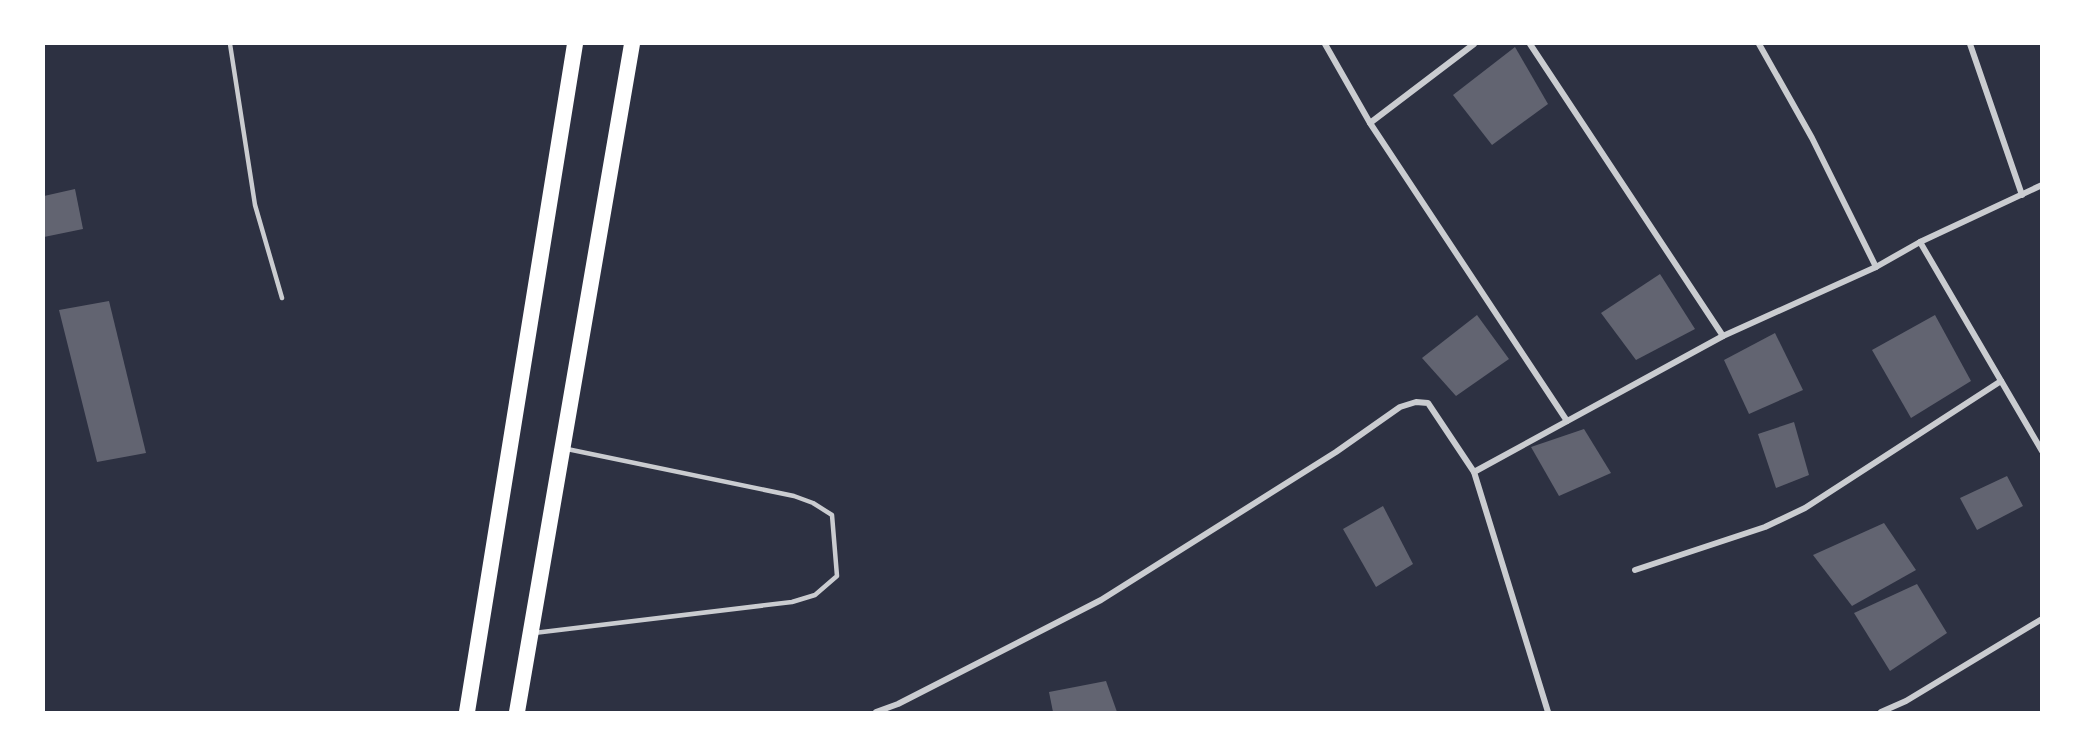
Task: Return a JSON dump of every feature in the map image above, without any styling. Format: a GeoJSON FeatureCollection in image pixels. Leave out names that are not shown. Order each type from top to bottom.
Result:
{"type":"FeatureCollection","features":[{"type":"Feature","properties":{"kind":"highway"},"geometry":{"type":"LineString","coordinates":[[467,712],[575,44]]}},
{"type":"Feature","properties":{"kind":"highway"},"geometry":{"type":"LineString","coordinates":[[518,712],[632,44]]}},
{"type":"Feature","properties":{"kind":"street"},"geometry":{"type":"LineString","coordinates":[[1325,44],[1370,123],[1567,421]]}},
{"type":"Feature","properties":{"kind":"street"},"geometry":{"type":"LineString","coordinates":[[1370,123],[1474,44]]}},
{"type":"Feature","properties":{"kind":"street"},"geometry":{"type":"LineString","coordinates":[[1530,44],[1723,336]]}},
{"type":"Feature","properties":{"kind":"street"},"geometry":{"type":"LineString","coordinates":[[1759,44],[1812,138],[1876,267]]}},
{"type":"Feature","properties":{"kind":"street"},"geometry":{"type":"LineString","coordinates":[[1970,44],[2022,195]]}},
{"type":"Feature","properties":{"kind":"street"},"geometry":{"type":"LineString","coordinates":[[1474,472],[1723,336],[1876,267],[1920,242],[2042,185]]}},
{"type":"Feature","properties":{"kind":"street"},"geometry":{"type":"LineString","coordinates":[[1920,242],[2042,451]]}},
{"type":"Feature","properties":{"kind":"street"},"geometry":{"type":"LineString","coordinates":[[1635,570],[1765,527],[1805,508],[2001,381]]}},
{"type":"Feature","properties":{"kind":"street"},"geometry":{"type":"LineString","coordinates":[[876,712],[898,704],[1101,600],[1336,452],[1400,407],[1416,402],[1428,403],[1474,472],[1548,712]]}},
{"type":"Feature","properties":{"kind":"street"},"geometry":{"type":"LineString","coordinates":[[1881,712],[1905,701],[2042,618]]}},
{"type":"Feature","properties":{"kind":"lane"},"geometry":{"type":"LineString","coordinates":[[230,44],[255,204],[282,298]]}},
{"type":"Feature","properties":{"kind":"lane"},"geometry":{"type":"LineString","coordinates":[[531,633],[792,602],[815,595],[837,576],[832,515],[813,503],[794,496],[562,448]]}},
{"type":"Feature","properties":{"kind":"building"},"geometry":{"type":"Polygon","coordinates":[[[1515,47],[1548,104],[1492,145],[1453,95],[1515,47]]]}},
{"type":"Feature","properties":{"kind":"building"},"geometry":{"type":"Polygon","coordinates":[[[75,189],[83,229],[44,237],[44,196],[75,189]]]}},
{"type":"Feature","properties":{"kind":"building"},"geometry":{"type":"Polygon","coordinates":[[[1660,274],[1695,329],[1636,360],[1601,313],[1660,274]]]}},
{"type":"Feature","properties":{"kind":"building"},"geometry":{"type":"Polygon","coordinates":[[[109,301],[146,453],[97,462],[59,310],[109,301]]]}},
{"type":"Feature","properties":{"kind":"building"},"geometry":{"type":"Polygon","coordinates":[[[1477,315],[1509,359],[1456,396],[1422,358],[1477,315]]]}},
{"type":"Feature","properties":{"kind":"building"},"geometry":{"type":"Polygon","coordinates":[[[1935,315],[1971,381],[1911,418],[1872,350],[1935,315]]]}},
{"type":"Feature","properties":{"kind":"building"},"geometry":{"type":"Polygon","coordinates":[[[1775,333],[1803,390],[1749,414],[1724,360],[1775,333]]]}},
{"type":"Feature","properties":{"kind":"building"},"geometry":{"type":"Polygon","coordinates":[[[1794,422],[1809,475],[1776,488],[1758,434],[1794,422]]]}},
{"type":"Feature","properties":{"kind":"building"},"geometry":{"type":"Polygon","coordinates":[[[1584,429],[1611,473],[1559,496],[1531,447],[1584,429]]]}},
{"type":"Feature","properties":{"kind":"building"},"geometry":{"type":"Polygon","coordinates":[[[2007,476],[2023,506],[1977,530],[1960,498],[2007,476]]]}},
{"type":"Feature","properties":{"kind":"building"},"geometry":{"type":"Polygon","coordinates":[[[1383,506],[1413,564],[1376,587],[1343,529],[1383,506]]]}},
{"type":"Feature","properties":{"kind":"building"},"geometry":{"type":"Polygon","coordinates":[[[1884,523],[1916,570],[1852,606],[1813,555],[1884,523]]]}},
{"type":"Feature","properties":{"kind":"building"},"geometry":{"type":"Polygon","coordinates":[[[1917,584],[1947,633],[1890,671],[1854,613],[1917,584]]]}},
{"type":"Feature","properties":{"kind":"building"},"geometry":{"type":"Polygon","coordinates":[[[1106,681],[1117,712],[1053,712],[1049,692],[1106,681]]]}}]}
